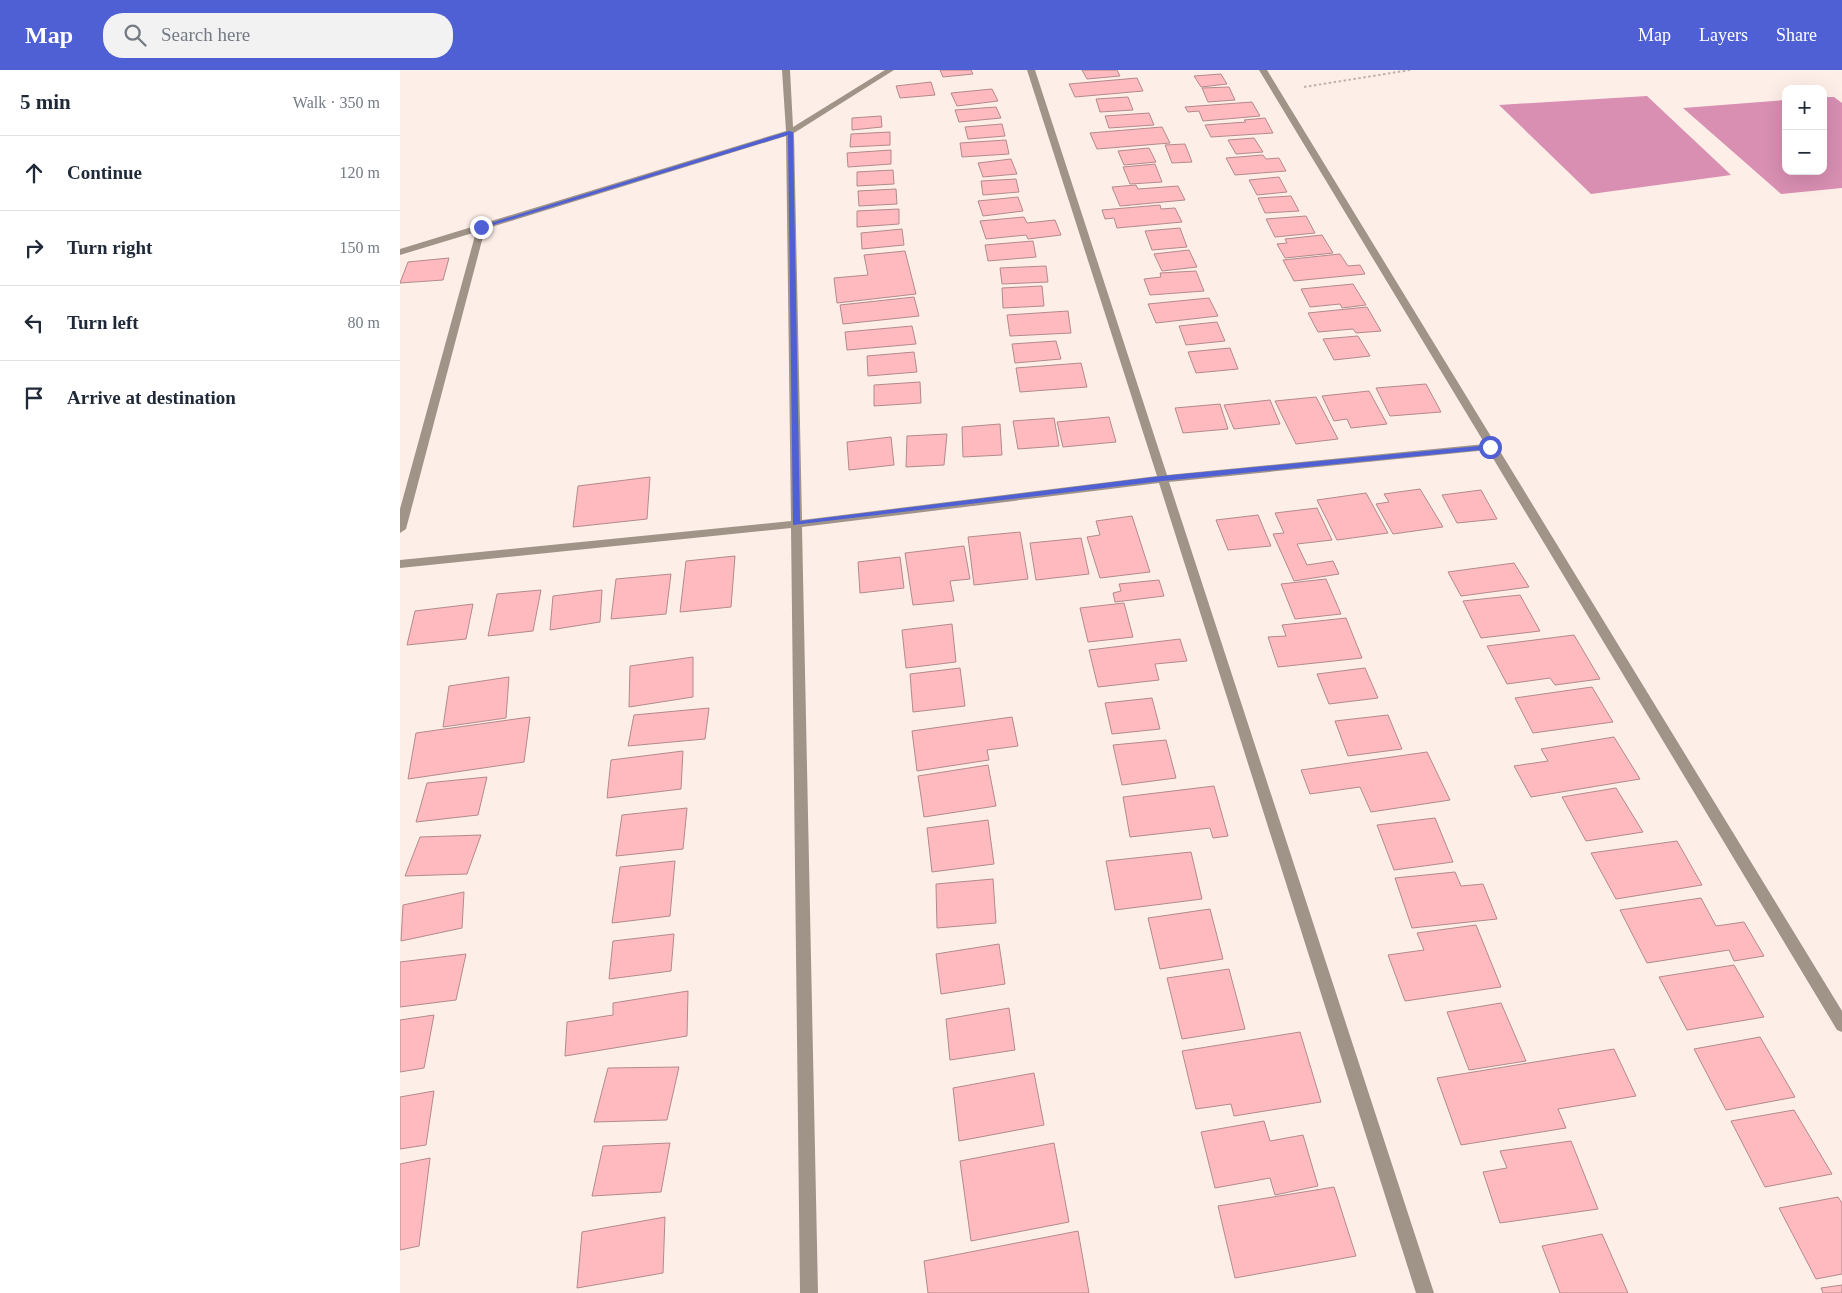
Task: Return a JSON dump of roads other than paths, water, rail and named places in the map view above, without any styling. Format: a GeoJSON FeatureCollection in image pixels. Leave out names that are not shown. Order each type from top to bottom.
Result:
{"type":"FeatureCollection","features":[{"type":"Feature","properties":{"kind":"street"},"geometry":{"type":"LineString","coordinates":[[786,70],[790,132],[809,1293]]}},
{"type":"Feature","properties":{"kind":"street"},"geometry":{"type":"LineString","coordinates":[[400,252],[790,132],[890,70]]}},
{"type":"Feature","properties":{"kind":"street"},"geometry":{"type":"LineString","coordinates":[[1030,70],[1424,1293]]}},
{"type":"Feature","properties":{"kind":"street"},"geometry":{"type":"LineString","coordinates":[[1263,70],[1842,1025]]}},
{"type":"Feature","properties":{"kind":"street"},"geometry":{"type":"LineString","coordinates":[[400,530],[481,227]]}},
{"type":"Feature","properties":{"kind":"street"},"geometry":{"type":"LineString","coordinates":[[400,243],[418,246]]}},
{"type":"Feature","properties":{"kind":"street"},"geometry":{"type":"LineString","coordinates":[[400,564],[796,524],[1162,478],[1490,447]]}}]}
